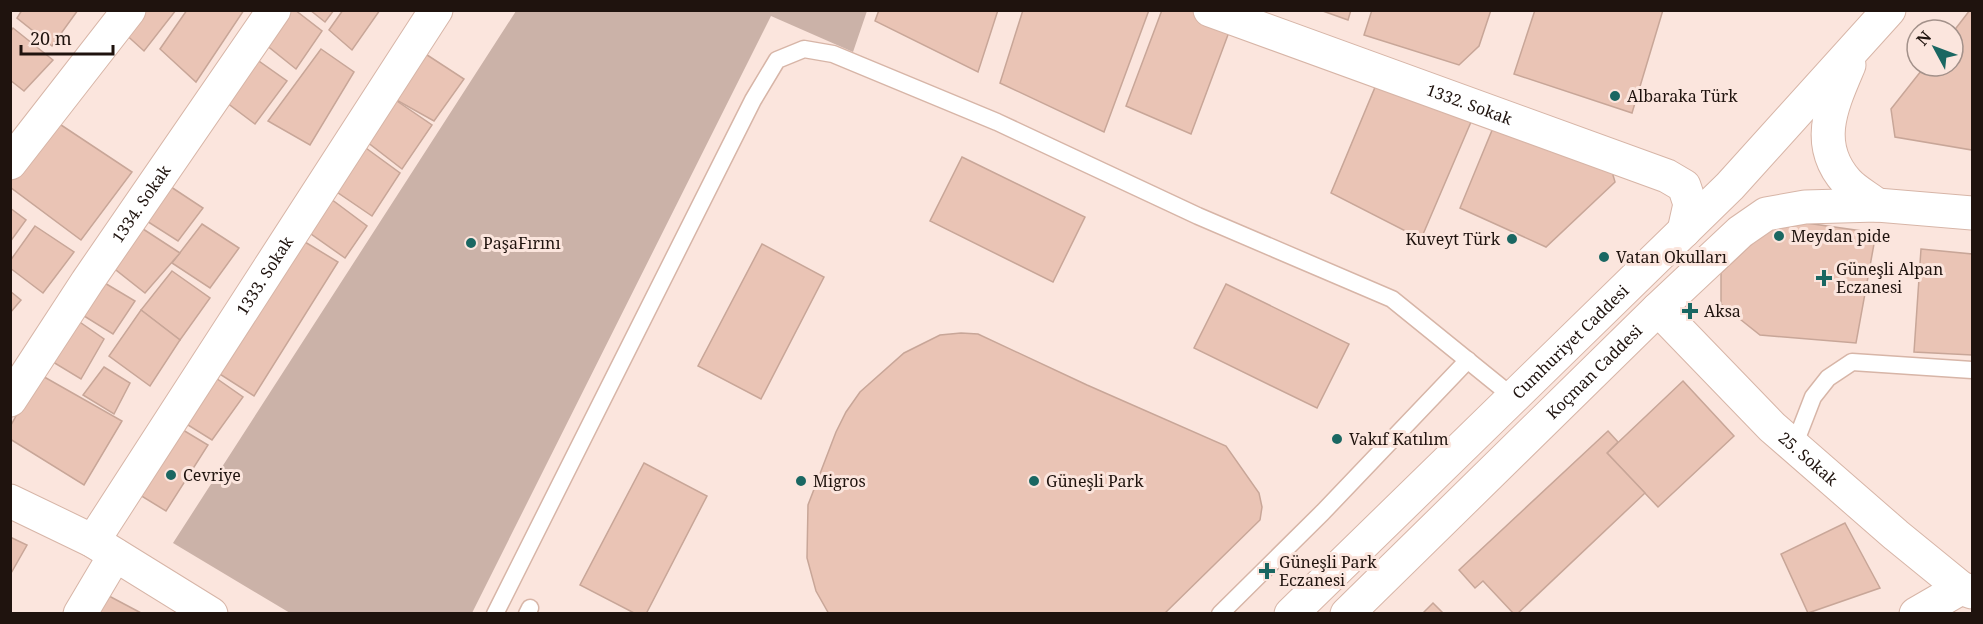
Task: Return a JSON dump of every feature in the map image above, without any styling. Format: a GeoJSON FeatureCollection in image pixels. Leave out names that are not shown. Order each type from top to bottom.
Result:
{"type":"FeatureCollection","features":[{"type":"Feature","properties":{"kind":"street"},"geometry":{"type":"LineString","coordinates":[[10,163],[129,10]]}},
{"type":"Feature","properties":{"kind":"street","name":"1334. Sokak"},"geometry":{"type":"LineString","coordinates":[[10,400],[87,282],[274,10]]}},
{"type":"Feature","properties":{"kind":"street","name":"1333. Sokak"},"geometry":{"type":"LineString","coordinates":[[80,614],[104,548],[436,10]]}},
{"type":"Feature","properties":{"kind":"street","name":"1332. Sokak"},"geometry":{"type":"LineString","coordinates":[[1210,10],[1667,176],[1684,186],[1690,204],[1684,231]]}},
{"type":"Feature","properties":{"kind":"street","name":"Cumhuriyet Caddesi"},"geometry":{"type":"LineString","coordinates":[[1291,614],[1730,186],[1890,10]]}},
{"type":"Feature","properties":{"kind":"street"},"geometry":{"type":"LineString","coordinates":[[1858,45],[1835,98],[1827,129],[1828,150],[1848,183],[1877,205]]}},
{"type":"Feature","properties":{"kind":"street","name":"Koçman Caddesi"},"geometry":{"type":"LineString","coordinates":[[1347,614],[1658,309],[1740,232],[1766,214],[1805,207],[1877,205],[1972,213]]}},
{"type":"Feature","properties":{"kind":"street","name":"25. Sokak"},"geometry":{"type":"LineString","coordinates":[[1658,309],[1772,427],[1896,535],[1967,590]]}},
{"type":"Feature","properties":{"kind":"street"},"geometry":{"type":"LineString","coordinates":[[10,501],[104,548],[212,614]]}},
{"type":"Feature","properties":{"kind":"street"},"geometry":{"type":"LineString","coordinates":[[1916,614],[1967,590]]}},
{"type":"Feature","properties":{"kind":"lane"},"geometry":{"type":"LineString","coordinates":[[495,614],[753,100],[777,60],[804,49],[833,54],[998,122],[1198,216],[1392,299],[1513,397]]}},
{"type":"Feature","properties":{"kind":"lane"},"geometry":{"type":"LineString","coordinates":[[1220,614],[1323,512],[1468,360]]}},
{"type":"Feature","properties":{"kind":"lane"},"geometry":{"type":"LineString","coordinates":[[1794,446],[1813,397],[1828,378],[1852,362],[1972,370]]}},
{"type":"Feature","properties":{"kind":"shaded area"},"geometry":{"type":"Polygon","coordinates":[[[516,11],[867,11],[853,52],[771,16],[472,613],[290,613],[173,543],[516,11]]]}},
{"type":"Feature","properties":{"kind":"building"},"geometry":{"type":"Polygon","coordinates":[[[22,10],[78,10],[52,46],[17,18],[22,10]]]}},
{"type":"Feature","properties":{"kind":"building"},"geometry":{"type":"Polygon","coordinates":[[[139,10],[176,10],[144,51],[122,31],[139,10]]]}},
{"type":"Feature","properties":{"kind":"building"},"geometry":{"type":"Polygon","coordinates":[[[187,10],[244,10],[196,82],[160,49],[187,10]]]}},
{"type":"Feature","properties":{"kind":"building"},"geometry":{"type":"Polygon","coordinates":[[[287,10],[295,10],[322,31],[296,69],[265,44],[287,10]]]}},
{"type":"Feature","properties":{"kind":"building"},"geometry":{"type":"Polygon","coordinates":[[[310,10],[334,10],[325,22],[310,10]]]}},
{"type":"Feature","properties":{"kind":"building"},"geometry":{"type":"Polygon","coordinates":[[[343,10],[380,10],[352,50],[329,30],[343,10]]]}},
{"type":"Feature","properties":{"kind":"building"},"geometry":{"type":"Polygon","coordinates":[[[879,10],[998,10],[978,72],[875,21],[879,10]]]}},
{"type":"Feature","properties":{"kind":"building"},"geometry":{"type":"Polygon","coordinates":[[[1023,10],[1149,10],[1104,132],[1000,83],[1023,10]]]}},
{"type":"Feature","properties":{"kind":"building"},"geometry":{"type":"Polygon","coordinates":[[[1162,10],[1190,10],[1232,24],[1191,134],[1126,106],[1162,10]]]}},
{"type":"Feature","properties":{"kind":"building"},"geometry":{"type":"Polygon","coordinates":[[[1320,10],[1351,10],[1348,20],[1320,10]]]}},
{"type":"Feature","properties":{"kind":"building"},"geometry":{"type":"Polygon","coordinates":[[[1372,10],[1491,10],[1479,46],[1459,65],[1364,35],[1372,10]]]}},
{"type":"Feature","properties":{"kind":"building"},"geometry":{"type":"Polygon","coordinates":[[[1535,10],[1663,10],[1632,113],[1514,74],[1535,10]]]}},
{"type":"Feature","properties":{"kind":"building"},"geometry":{"type":"Polygon","coordinates":[[[1972,10],[1972,150],[1895,137],[1891,109],[1916,78],[1965,78],[1964,18],[1972,10]]]}},
{"type":"Feature","properties":{"kind":"building"},"geometry":{"type":"Polygon","coordinates":[[[13,28],[53,60],[24,91],[10,80],[10,32],[13,28]]]}},
{"type":"Feature","properties":{"kind":"building"},"geometry":{"type":"Polygon","coordinates":[[[321,49],[354,72],[310,145],[268,121],[321,49]]]}},
{"type":"Feature","properties":{"kind":"building"},"geometry":{"type":"Polygon","coordinates":[[[421,51],[464,79],[434,121],[391,97],[421,51]]]}},
{"type":"Feature","properties":{"kind":"building"},"geometry":{"type":"Polygon","coordinates":[[[253,57],[287,81],[255,124],[222,99],[253,57]]]}},
{"type":"Feature","properties":{"kind":"building"},"geometry":{"type":"Polygon","coordinates":[[[1376,85],[1474,115],[1421,239],[1331,193],[1376,85]]]}},
{"type":"Feature","properties":{"kind":"building"},"geometry":{"type":"Polygon","coordinates":[[[391,97],[432,125],[402,169],[362,138],[391,97]]]}},
{"type":"Feature","properties":{"kind":"building"},"geometry":{"type":"Polygon","coordinates":[[[52,119],[132,172],[81,240],[10,187],[10,171],[52,119]]]}},
{"type":"Feature","properties":{"kind":"building"},"geometry":{"type":"Polygon","coordinates":[[[1493,128],[1611,168],[1615,182],[1546,247],[1460,208],[1493,128]]]}},
{"type":"Feature","properties":{"kind":"building"},"geometry":{"type":"Polygon","coordinates":[[[359,143],[400,173],[372,216],[331,188],[359,143]]]}},
{"type":"Feature","properties":{"kind":"building"},"geometry":{"type":"Polygon","coordinates":[[[962,157],[1085,217],[1053,282],[930,221],[962,157]]]}},
{"type":"Feature","properties":{"kind":"building"},"geometry":{"type":"Polygon","coordinates":[[[165,183],[203,208],[178,241],[142,218],[165,183]]]}},
{"type":"Feature","properties":{"kind":"building"},"geometry":{"type":"Polygon","coordinates":[[[327,196],[367,226],[345,258],[304,229],[327,196]]]}},
{"type":"Feature","properties":{"kind":"building"},"geometry":{"type":"Polygon","coordinates":[[[10,208],[26,220],[10,242],[10,208]]]}},
{"type":"Feature","properties":{"kind":"building"},"geometry":{"type":"Polygon","coordinates":[[[1778,219],[1876,233],[1856,343],[1760,335],[1721,304],[1721,273],[1778,219]]]}},
{"type":"Feature","properties":{"kind":"building"},"geometry":{"type":"Polygon","coordinates":[[[202,224],[239,248],[210,288],[172,263],[202,224]]]}},
{"type":"Feature","properties":{"kind":"building"},"geometry":{"type":"Polygon","coordinates":[[[35,226],[74,252],[43,293],[10,268],[10,261],[35,226]]]}},
{"type":"Feature","properties":{"kind":"building"},"geometry":{"type":"Polygon","coordinates":[[[140,227],[180,253],[145,293],[111,266],[140,227]]]}},
{"type":"Feature","properties":{"kind":"building"},"geometry":{"type":"Polygon","coordinates":[[[300,239],[338,262],[254,396],[215,371],[300,239]]]}},
{"type":"Feature","properties":{"kind":"building"},"geometry":{"type":"Polygon","coordinates":[[[762,244],[824,277],[761,399],[698,366],[762,244]]]}},
{"type":"Feature","properties":{"kind":"building"},"geometry":{"type":"Polygon","coordinates":[[[1921,249],[1972,254],[1972,355],[1914,352],[1921,249]]]}},
{"type":"Feature","properties":{"kind":"building"},"geometry":{"type":"Polygon","coordinates":[[[172,271],[210,298],[180,340],[141,310],[172,271]]]}},
{"type":"Feature","properties":{"kind":"building"},"geometry":{"type":"Polygon","coordinates":[[[98,279],[135,301],[113,334],[76,311],[98,279]]]}},
{"type":"Feature","properties":{"kind":"building"},"geometry":{"type":"Polygon","coordinates":[[[1226,284],[1349,344],[1317,408],[1194,348],[1226,284]]]}},
{"type":"Feature","properties":{"kind":"building"},"geometry":{"type":"Polygon","coordinates":[[[10,291],[21,300],[10,313],[10,291]]]}},
{"type":"Feature","properties":{"kind":"building"},"geometry":{"type":"Polygon","coordinates":[[[141,310],[180,340],[150,386],[109,356],[141,310]]]}},
{"type":"Feature","properties":{"kind":"building"},"geometry":{"type":"Polygon","coordinates":[[[74,318],[104,339],[81,379],[48,359],[74,318]]]}},
{"type":"Feature","properties":{"kind":"building","name":"Güneşli Park"},"geometry":{"type":"Polygon","coordinates":[[[978,334],[1226,446],[1259,493],[1262,507],[1260,520],[1164,614],[829,614],[816,591],[807,558],[808,505],[836,432],[860,392],[904,353],[940,335],[978,334]]]}},
{"type":"Feature","properties":{"kind":"building"},"geometry":{"type":"Polygon","coordinates":[[[104,367],[130,383],[114,414],[83,395],[104,367]]]}},
{"type":"Feature","properties":{"kind":"building"},"geometry":{"type":"Polygon","coordinates":[[[39,374],[122,421],[84,485],[10,439],[10,427],[39,374]]]}},
{"type":"Feature","properties":{"kind":"building"},"geometry":{"type":"Polygon","coordinates":[[[213,376],[243,397],[212,440],[180,420],[213,376]]]}},
{"type":"Feature","properties":{"kind":"building"},"geometry":{"type":"Polygon","coordinates":[[[1683,381],[1734,436],[1658,507],[1607,453],[1683,381]]]}},
{"type":"Feature","properties":{"kind":"building"},"geometry":{"type":"Polygon","coordinates":[[[178,427],[208,445],[166,511],[135,492],[178,427]]]}},
{"type":"Feature","properties":{"kind":"building"},"geometry":{"type":"Polygon","coordinates":[[[1608,431],[1618,442],[1607,453],[1645,493],[1517,614],[1514,614],[1483,581],[1475,588],[1459,570],[1608,431]]]}},
{"type":"Feature","properties":{"kind":"building"},"geometry":{"type":"Polygon","coordinates":[[[644,463],[707,496],[646,614],[636,614],[580,585],[644,463]]]}},
{"type":"Feature","properties":{"kind":"building"},"geometry":{"type":"Polygon","coordinates":[[[1845,523],[1880,588],[1808,613],[1781,554],[1845,523]]]}},
{"type":"Feature","properties":{"kind":"building"},"geometry":{"type":"Polygon","coordinates":[[[10,537],[27,545],[10,575],[10,537]]]}},
{"type":"Feature","properties":{"kind":"building"},"geometry":{"type":"Polygon","coordinates":[[[109,596],[143,614],[97,614],[109,596]]]}},
{"type":"Feature","properties":{"kind":"building"},"geometry":{"type":"Polygon","coordinates":[[[1433,603],[1444,614],[1422,614],[1433,603]]]}},
{"type":"Feature","properties":{"kind":"place","name":"Albaraka Türk"},"geometry":{"type":"Point","coordinates":[1615,96]}},
{"type":"Feature","properties":{"kind":"place","name":"Meydan pide"},"geometry":{"type":"Point","coordinates":[1779,236]}},
{"type":"Feature","properties":{"kind":"place","name":"Kuveyt Türk"},"geometry":{"type":"Point","coordinates":[1512,239]}},
{"type":"Feature","properties":{"kind":"place","name":"PaşaFırını"},"geometry":{"type":"Point","coordinates":[471,243]}},
{"type":"Feature","properties":{"kind":"place","name":"Vatan Okulları"},"geometry":{"type":"Point","coordinates":[1604,257]}},
{"type":"Feature","properties":{"kind":"place","name":"Güneşli Alpan Eczanesi"},"geometry":{"type":"Point","coordinates":[1824,278]}},
{"type":"Feature","properties":{"kind":"place","name":"Aksa"},"geometry":{"type":"Point","coordinates":[1690,311]}},
{"type":"Feature","properties":{"kind":"place","name":"Vakıf Katılım"},"geometry":{"type":"Point","coordinates":[1337,439]}},
{"type":"Feature","properties":{"kind":"place","name":"Cevriye"},"geometry":{"type":"Point","coordinates":[171,475]}},
{"type":"Feature","properties":{"kind":"place","name":"Migros"},"geometry":{"type":"Point","coordinates":[801,481]}},
{"type":"Feature","properties":{"kind":"place","name":"Güneşli Park"},"geometry":{"type":"Point","coordinates":[1034,481]}},
{"type":"Feature","properties":{"kind":"place","name":"Güneşli Park Eczanesi"},"geometry":{"type":"Point","coordinates":[1267,571]}}]}
